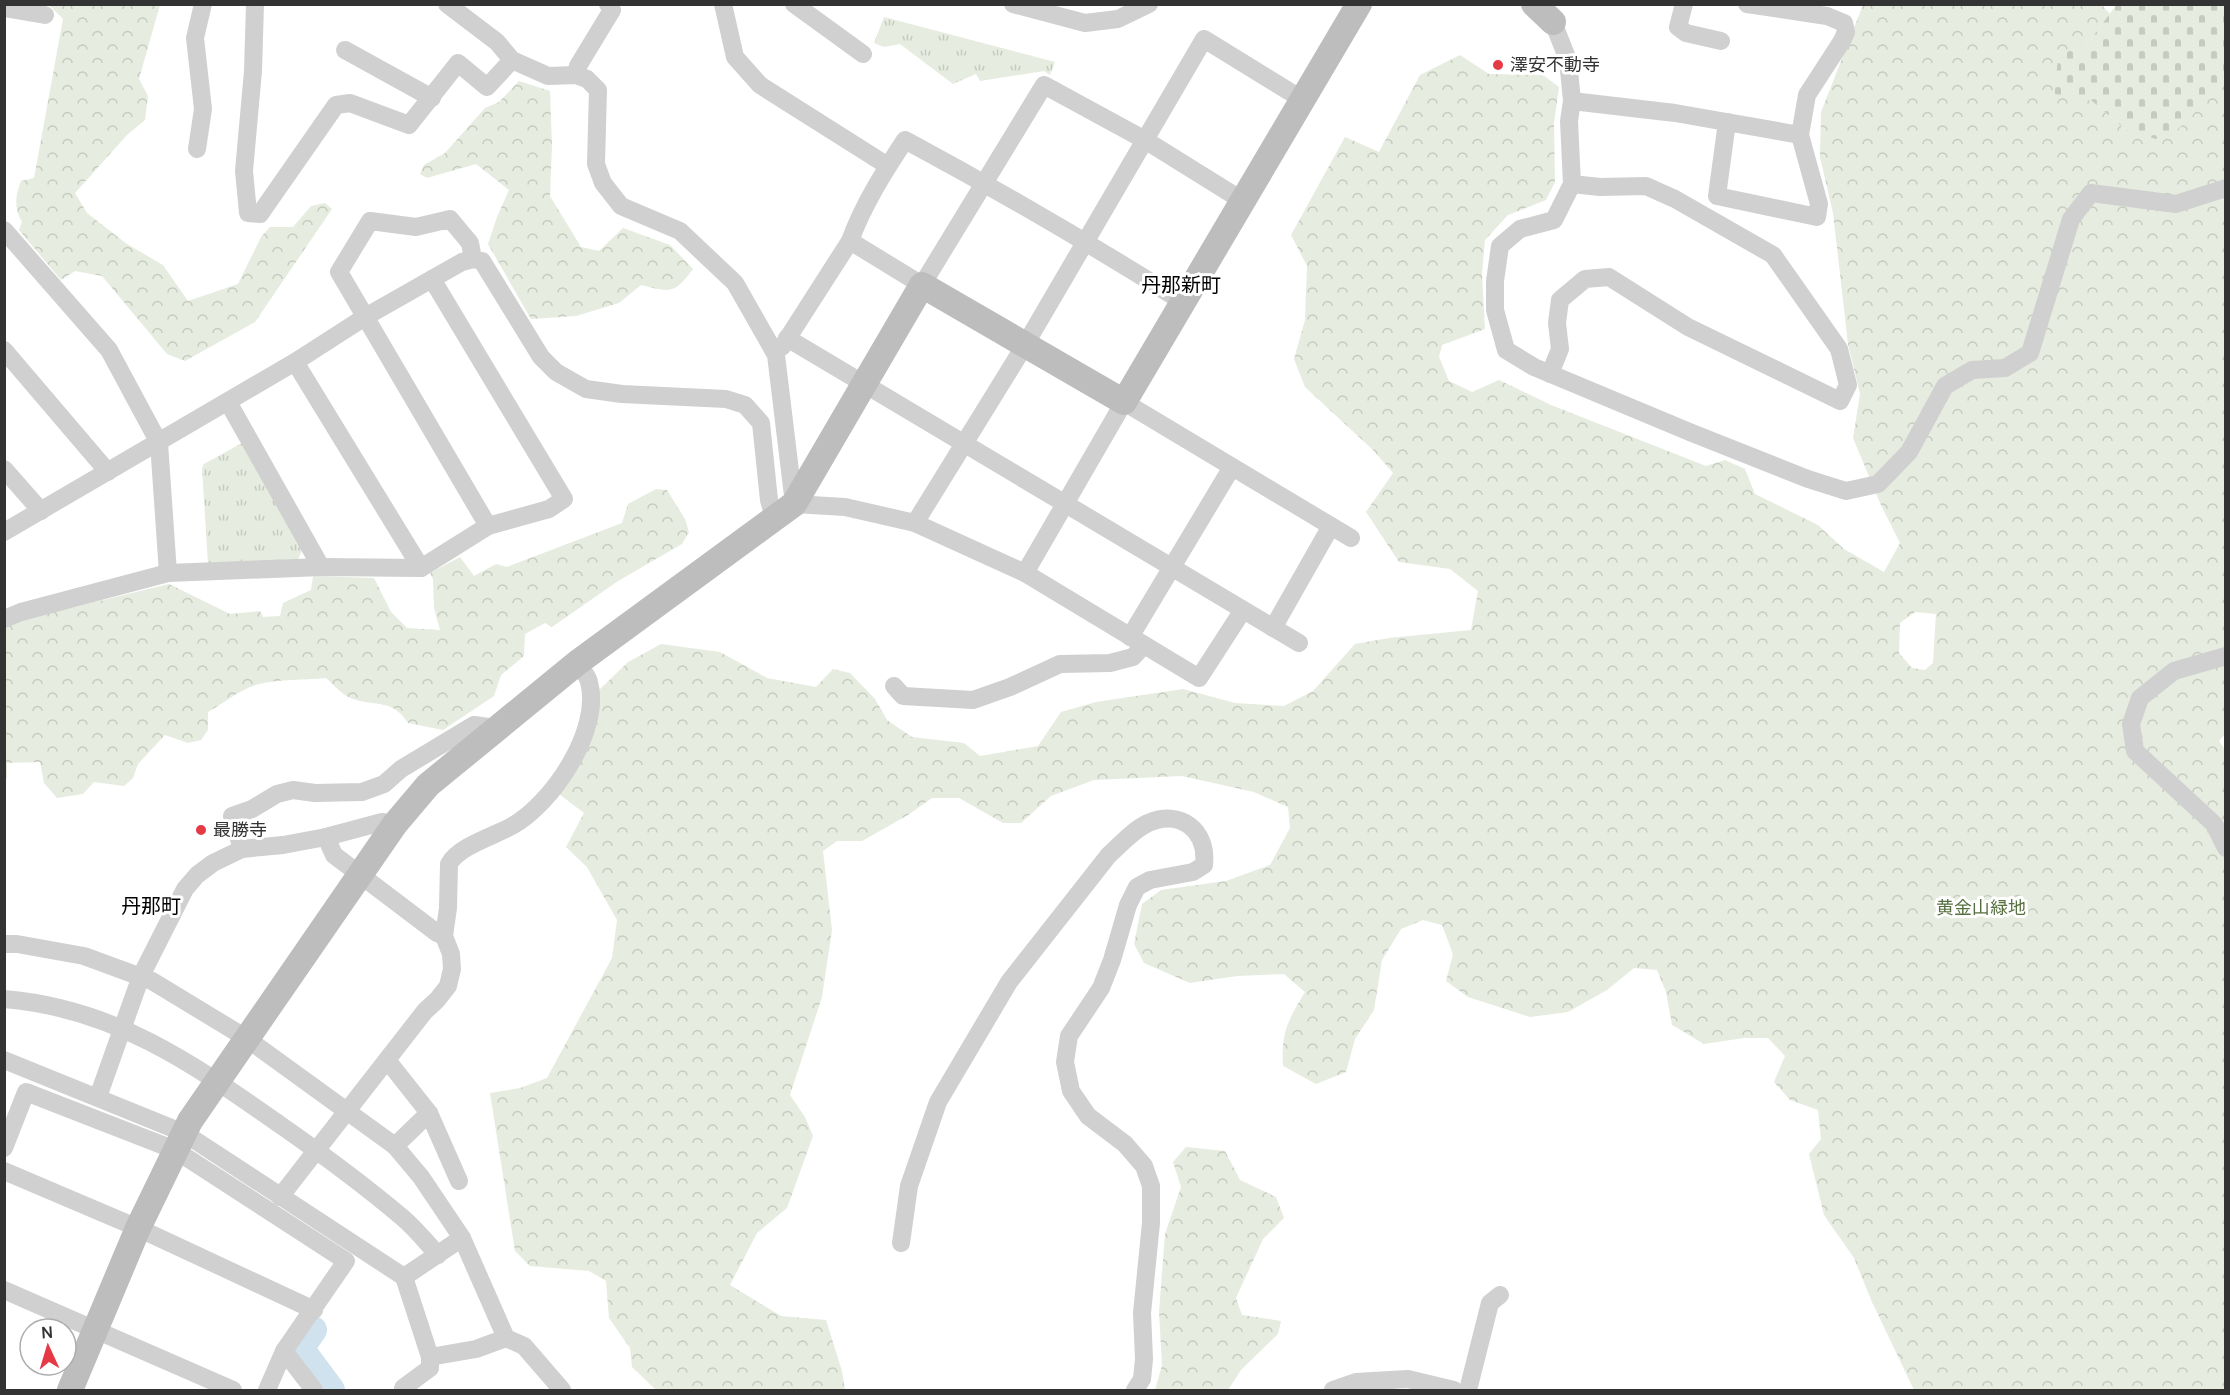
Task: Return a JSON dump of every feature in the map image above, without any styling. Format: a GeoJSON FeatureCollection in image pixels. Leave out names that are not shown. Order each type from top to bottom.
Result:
{"type":"FeatureCollection","features":[{"type":"Feature","properties":{"kind":"street"},"geometry":{"type":"LineString","coordinates":[[197,150],[203,109],[195,38],[202,4]]}},
{"type":"Feature","properties":{"kind":"street"},"geometry":{"type":"LineString","coordinates":[[255,4],[253,71],[244,171],[248,213],[260,214],[336,105],[350,103],[409,125],[458,63],[487,87],[512,60]]}},
{"type":"Feature","properties":{"kind":"street"},"geometry":{"type":"LineString","coordinates":[[447,4],[497,42],[512,60],[548,76],[576,75],[587,79],[598,90],[596,164],[603,183],[621,206],[680,231],[735,283],[776,355],[784,511]]}},
{"type":"Feature","properties":{"kind":"street"},"geometry":{"type":"LineString","coordinates":[[576,75],[578,66],[612,10],[608,4]]}},
{"type":"Feature","properties":{"kind":"street"},"geometry":{"type":"LineString","coordinates":[[723,4],[735,57],[760,85],[888,166]]}},
{"type":"Feature","properties":{"kind":"street"},"geometry":{"type":"LineString","coordinates":[[794,4],[863,54]]}},
{"type":"Feature","properties":{"kind":"street"},"geometry":{"type":"LineString","coordinates":[[1012,4],[1085,23],[1118,19],[1149,4]]}},
{"type":"Feature","properties":{"kind":"street"},"geometry":{"type":"LineString","coordinates":[[1025,573],[1359,4]]}},
{"type":"Feature","properties":{"kind":"street"},"geometry":{"type":"LineString","coordinates":[[1534,4],[1553,22],[1568,60],[1572,101],[1569,121],[1572,184],[1554,220],[1520,229],[1500,246],[1495,280],[1495,310],[1506,350],[1550,374],[1808,479],[1846,491],[1878,484],[1909,452],[1945,386],[1972,370],[2004,368],[2030,353],[2071,219],[2091,193],[2176,204],[2226,188]]}},
{"type":"Feature","properties":{"kind":"street"},"geometry":{"type":"LineString","coordinates":[[1684,4],[1678,27],[1686,33],[1721,41]]}},
{"type":"Feature","properties":{"kind":"street"},"geometry":{"type":"LineString","coordinates":[[1728,122],[1717,196],[1817,217],[1820,204],[1800,135],[1807,95],[1842,41],[1846,32],[1844,23],[1826,10],[1747,4]]}},
{"type":"Feature","properties":{"kind":"street"},"geometry":{"type":"LineString","coordinates":[[4,8],[45,15]]}},
{"type":"Feature","properties":{"kind":"street"},"geometry":{"type":"LineString","coordinates":[[915,523],[1025,345],[1204,39],[1303,100]]}},
{"type":"Feature","properties":{"kind":"street"},"geometry":{"type":"LineString","coordinates":[[345,50],[432,98]]}},
{"type":"Feature","properties":{"kind":"street"},"geometry":{"type":"LineString","coordinates":[[70,1390],[138,1228],[179,1142],[217,1080],[395,824],[428,785],[496,728],[578,663],[784,511],[865,383],[1044,85],[1145,140],[1243,201]]}},
{"type":"Feature","properties":{"kind":"street"},"geometry":{"type":"LineString","coordinates":[[1572,101],[1675,112],[1800,135]]}},
{"type":"Feature","properties":{"kind":"street"},"geometry":{"type":"LineString","coordinates":[[776,355],[850,241],[855,227],[888,166],[905,140],[985,182],[1086,241],[1183,302]]}},
{"type":"Feature","properties":{"kind":"street"},"geometry":{"type":"LineString","coordinates":[[1550,374],[1560,350],[1557,323],[1560,300],[1585,279],[1609,277],[1688,327],[1839,401],[1848,385],[1839,349],[1773,255],[1675,199],[1646,186],[1600,187],[1572,184]]}},
{"type":"Feature","properties":{"kind":"street"},"geometry":{"type":"LineString","coordinates":[[472,259],[470,243],[450,219],[416,227],[370,221],[339,272],[488,526]]}},
{"type":"Feature","properties":{"kind":"street"},"geometry":{"type":"LineString","coordinates":[[4,230],[109,350],[159,443],[168,573]]}},
{"type":"Feature","properties":{"kind":"street"},"geometry":{"type":"LineString","coordinates":[[850,241],[1351,538]]}},
{"type":"Feature","properties":{"kind":"street"},"geometry":{"type":"LineString","coordinates":[[4,532],[228,402],[365,317],[462,262],[472,259],[482,261],[541,357],[556,372],[586,389],[622,394],[726,399],[745,405],[761,423],[770,500],[784,511],[845,507],[915,523],[1025,573],[1199,678],[1243,610]]}},
{"type":"Feature","properties":{"kind":"street"},"geometry":{"type":"LineString","coordinates":[[4,619],[21,612],[168,573],[321,567],[421,568],[488,526],[549,509],[564,499],[432,279]]}},
{"type":"Feature","properties":{"kind":"street"},"geometry":{"type":"LineString","coordinates":[[787,338],[1299,644]]}},
{"type":"Feature","properties":{"kind":"street"},"geometry":{"type":"LineString","coordinates":[[4,350],[108,472]]}},
{"type":"Feature","properties":{"kind":"street"},"geometry":{"type":"LineString","coordinates":[[295,362],[421,568]]}},
{"type":"Feature","properties":{"kind":"street"},"geometry":{"type":"LineString","coordinates":[[228,402],[321,567]]}},
{"type":"Feature","properties":{"kind":"street"},"geometry":{"type":"LineString","coordinates":[[894,686],[903,696],[973,700],[1010,687],[1060,664],[1110,663],[1133,657],[1137,641],[1172,567],[1232,467]]}},
{"type":"Feature","properties":{"kind":"street"},"geometry":{"type":"LineString","coordinates":[[4,469],[41,511]]}},
{"type":"Feature","properties":{"kind":"street"},"geometry":{"type":"LineString","coordinates":[[1273,628],[1331,526]]}},
{"type":"Feature","properties":{"kind":"street"},"geometry":{"type":"LineString","coordinates":[[2226,656],[2174,671],[2140,698],[2131,724],[2135,751],[2214,824],[2226,848]]}},
{"type":"Feature","properties":{"kind":"street"},"geometry":{"type":"LineString","coordinates":[[280,1197],[425,1011],[448,986],[452,969],[451,954],[444,936],[448,908],[449,864],[453,858],[482,840],[512,826],[528,815],[547,798],[564,776],[588,723],[589,682],[578,663]]}},
{"type":"Feature","properties":{"kind":"street"},"geometry":{"type":"LineString","coordinates":[[242,849],[232,816],[252,809],[277,794],[293,790],[315,793],[362,792],[384,784],[401,769],[474,725],[496,728]]}},
{"type":"Feature","properties":{"kind":"street"},"geometry":{"type":"LineString","coordinates":[[901,1243],[909,1186],[938,1102],[1009,982],[1108,856],[1127,838],[1148,824],[1168,819],[1181,820],[1194,829],[1203,841],[1204,865],[1193,872],[1150,880],[1137,887],[1128,905],[1101,988],[1069,1036],[1065,1062],[1071,1091],[1088,1116],[1125,1144],[1144,1166],[1151,1185],[1151,1223],[1142,1313],[1144,1359],[1142,1379],[1135,1390]]}},
{"type":"Feature","properties":{"kind":"street"},"geometry":{"type":"LineString","coordinates":[[98,1097],[141,976],[185,889],[197,874],[213,863],[242,849],[283,845],[326,837],[367,824],[382,822],[395,824]]}},
{"type":"Feature","properties":{"kind":"street"},"geometry":{"type":"LineString","coordinates":[[326,837],[334,855],[444,936]]}},
{"type":"Feature","properties":{"kind":"street"},"geometry":{"type":"LineString","coordinates":[[4,944],[17,944],[84,956],[141,976],[246,1038],[394,1146],[421,1177],[462,1238],[507,1338],[524,1346],[557,1389]]}},
{"type":"Feature","properties":{"kind":"street"},"geometry":{"type":"LineString","coordinates":[[4,999],[70,1009],[122,1027],[175,1053],[316,1150],[405,1220],[438,1255]]}},
{"type":"Feature","properties":{"kind":"street"},"geometry":{"type":"LineString","coordinates":[[4,1060],[98,1097],[280,1197],[404,1277],[430,1357],[430,1368],[404,1388],[405,1390]]}},
{"type":"Feature","properties":{"kind":"street"},"geometry":{"type":"LineString","coordinates":[[387,1060],[429,1113],[459,1181]]}},
{"type":"Feature","properties":{"kind":"street"},"geometry":{"type":"LineString","coordinates":[[4,1149],[26,1092],[179,1142],[346,1261],[284,1352],[267,1390]]}},
{"type":"Feature","properties":{"kind":"street"},"geometry":{"type":"LineString","coordinates":[[394,1146],[429,1113]]}},
{"type":"Feature","properties":{"kind":"street"},"geometry":{"type":"LineString","coordinates":[[4,1171],[138,1228],[314,1310]]}},
{"type":"Feature","properties":{"kind":"street"},"geometry":{"type":"LineString","coordinates":[[404,1277],[462,1238]]}},
{"type":"Feature","properties":{"kind":"street"},"geometry":{"type":"LineString","coordinates":[[4,1290],[233,1390]]}},
{"type":"Feature","properties":{"kind":"street"},"geometry":{"type":"LineString","coordinates":[[1468,1390],[1490,1303],[1500,1294]]}},
{"type":"Feature","properties":{"kind":"street"},"geometry":{"type":"LineString","coordinates":[[430,1357],[476,1349],[507,1338]]}},
{"type":"Feature","properties":{"kind":"street"},"geometry":{"type":"LineString","coordinates":[[284,1352],[314,1390]]}},
{"type":"Feature","properties":{"kind":"street"},"geometry":{"type":"LineString","coordinates":[[1333,1390],[1356,1382],[1408,1379],[1454,1390]]}},
{"type":"Feature","properties":{"kind":"green space"},"geometry":{"type":"Polygon","coordinates":[[[2117,4],[2225,5],[2225,76],[2219,89],[2177,130],[2156,139],[2126,130],[2092,101],[2054,94],[2059,51],[2085,47],[2117,4]]]}},
{"type":"Feature","properties":{"kind":"green space"},"geometry":{"type":"Polygon","coordinates":[[[40,5],[160,5],[139,79],[148,96],[145,120],[127,135],[75,193],[87,213],[127,244],[163,265],[188,301],[238,284],[261,237],[270,227],[293,227],[311,206],[325,203],[332,209],[255,322],[185,361],[167,354],[102,276],[75,271],[61,280],[19,230],[22,222],[17,207],[21,181],[34,178],[63,19],[50,6],[40,5]]]}},
{"type":"Feature","properties":{"kind":"green space","name":"黄金山緑地"},"geometry":{"type":"Polygon","coordinates":[[[1863,5],[2102,5],[2110,14],[2085,47],[2092,101],[2126,130],[2219,89],[2225,76],[2226,732],[2219,741],[2226,751],[2225,1390],[1914,1390],[1872,1302],[1854,1258],[1824,1215],[1809,1154],[1821,1139],[1818,1110],[1790,1100],[1774,1082],[1785,1056],[1768,1038],[1744,1038],[1704,1044],[1672,1025],[1666,992],[1657,970],[1634,968],[1607,990],[1568,1012],[1530,1017],[1468,997],[1446,981],[1453,954],[1442,925],[1423,920],[1401,929],[1382,960],[1374,1010],[1355,1039],[1346,1072],[1316,1084],[1283,1066],[1283,1044],[1287,1027],[1305,992],[1284,974],[1237,976],[1190,983],[1144,963],[1134,944],[1142,904],[1161,890],[1226,881],[1270,865],[1290,828],[1288,807],[1254,792],[1182,776],[1094,780],[1051,796],[1021,823],[1003,823],[959,798],[932,798],[908,815],[862,841],[837,841],[823,851],[832,930],[822,997],[790,1095],[805,1117],[813,1136],[787,1208],[757,1233],[730,1285],[781,1316],[826,1320],[842,1371],[845,1390],[656,1390],[632,1367],[630,1348],[609,1318],[606,1281],[589,1271],[530,1266],[515,1251],[490,1093],[520,1088],[547,1078],[612,958],[617,920],[587,867],[566,847],[584,813],[559,794],[598,691],[628,662],[661,644],[720,652],[767,678],[816,687],[833,669],[850,673],[875,699],[887,720],[912,737],[964,743],[980,756],[1038,746],[1061,712],[1096,702],[1183,689],[1235,703],[1284,706],[1313,691],[1355,644],[1389,638],[1471,630],[1478,591],[1450,569],[1399,562],[1366,512],[1393,473],[1373,450],[1305,387],[1294,359],[1305,320],[1307,266],[1291,235],[1345,137],[1379,152],[1420,75],[1460,55],[1489,74],[1543,75],[1559,87],[1554,123],[1555,182],[1546,200],[1508,215],[1485,240],[1482,274],[1485,329],[1442,345],[1439,357],[1449,381],[1472,392],[1499,380],[1551,405],[1706,466],[1725,460],[1745,469],[1755,494],[1818,525],[1844,549],[1884,572],[1900,543],[1881,505],[1853,438],[1860,394],[1848,344],[1833,213],[1820,157],[1821,112],[1863,5]],[[1915,612],[1900,623],[1899,653],[1912,668],[1925,670],[1933,663],[1936,614],[1915,612]]]}},
{"type":"Feature","properties":{"kind":"green space"},"geometry":{"type":"Polygon","coordinates":[[[884,17],[1055,62],[1050,75],[1044,71],[980,81],[976,74],[953,84],[900,44],[884,47],[874,43],[884,17]]]}},
{"type":"Feature","properties":{"kind":"green space"},"geometry":{"type":"Polygon","coordinates":[[[519,81],[550,91],[552,145],[550,196],[581,247],[599,251],[623,228],[670,245],[693,269],[676,287],[665,290],[641,285],[619,303],[576,316],[531,319],[488,244],[509,190],[476,164],[427,178],[420,174],[424,165],[445,153],[485,108],[499,102],[519,81]]]}},
{"type":"Feature","properties":{"kind":"green space"},"geometry":{"type":"Polygon","coordinates":[[[242,443],[304,547],[298,559],[208,564],[202,468],[204,464],[242,443]]]}},
{"type":"Feature","properties":{"kind":"green space"},"geometry":{"type":"Polygon","coordinates":[[[656,489],[667,490],[685,519],[689,532],[682,544],[618,581],[552,627],[545,623],[525,634],[524,656],[501,675],[494,696],[443,730],[408,723],[402,715],[390,707],[349,698],[326,678],[275,681],[245,689],[208,712],[208,730],[201,740],[188,743],[165,735],[138,764],[133,778],[124,786],[94,782],[83,794],[57,798],[44,783],[40,762],[7,763],[7,778],[5,779],[5,627],[25,619],[169,584],[230,614],[260,611],[263,617],[280,616],[283,603],[311,590],[313,576],[374,578],[391,612],[407,628],[440,630],[434,608],[433,579],[430,573],[460,557],[474,576],[496,564],[507,567],[622,523],[628,504],[656,489]]]}},
{"type":"Feature","properties":{"kind":"green space"},"geometry":{"type":"Polygon","coordinates":[[[1186,1147],[1225,1151],[1240,1180],[1276,1197],[1284,1218],[1263,1239],[1236,1298],[1242,1315],[1281,1321],[1278,1334],[1241,1370],[1228,1390],[1155,1390],[1162,1365],[1159,1312],[1165,1234],[1181,1187],[1173,1162],[1186,1147]]]}},
{"type":"Feature","properties":{"kind":"waterway"},"geometry":{"type":"LineString","coordinates":[[313,1330],[301,1347],[302,1351],[331,1390]]}},
{"type":"Feature","properties":{"kind":"place","name":"澤安不動寺"},"geometry":{"type":"Point","coordinates":[1498,65]}},
{"type":"Feature","properties":{"kind":"place","name":"最勝寺"},"geometry":{"type":"Point","coordinates":[201,830]}},
{"type":"Feature","properties":{"kind":"district","name":"丹那新町"},"geometry":{"type":"Point","coordinates":[1181,285]}},
{"type":"Feature","properties":{"kind":"district","name":"丹那町"},"geometry":{"type":"Point","coordinates":[151,906]}}]}
